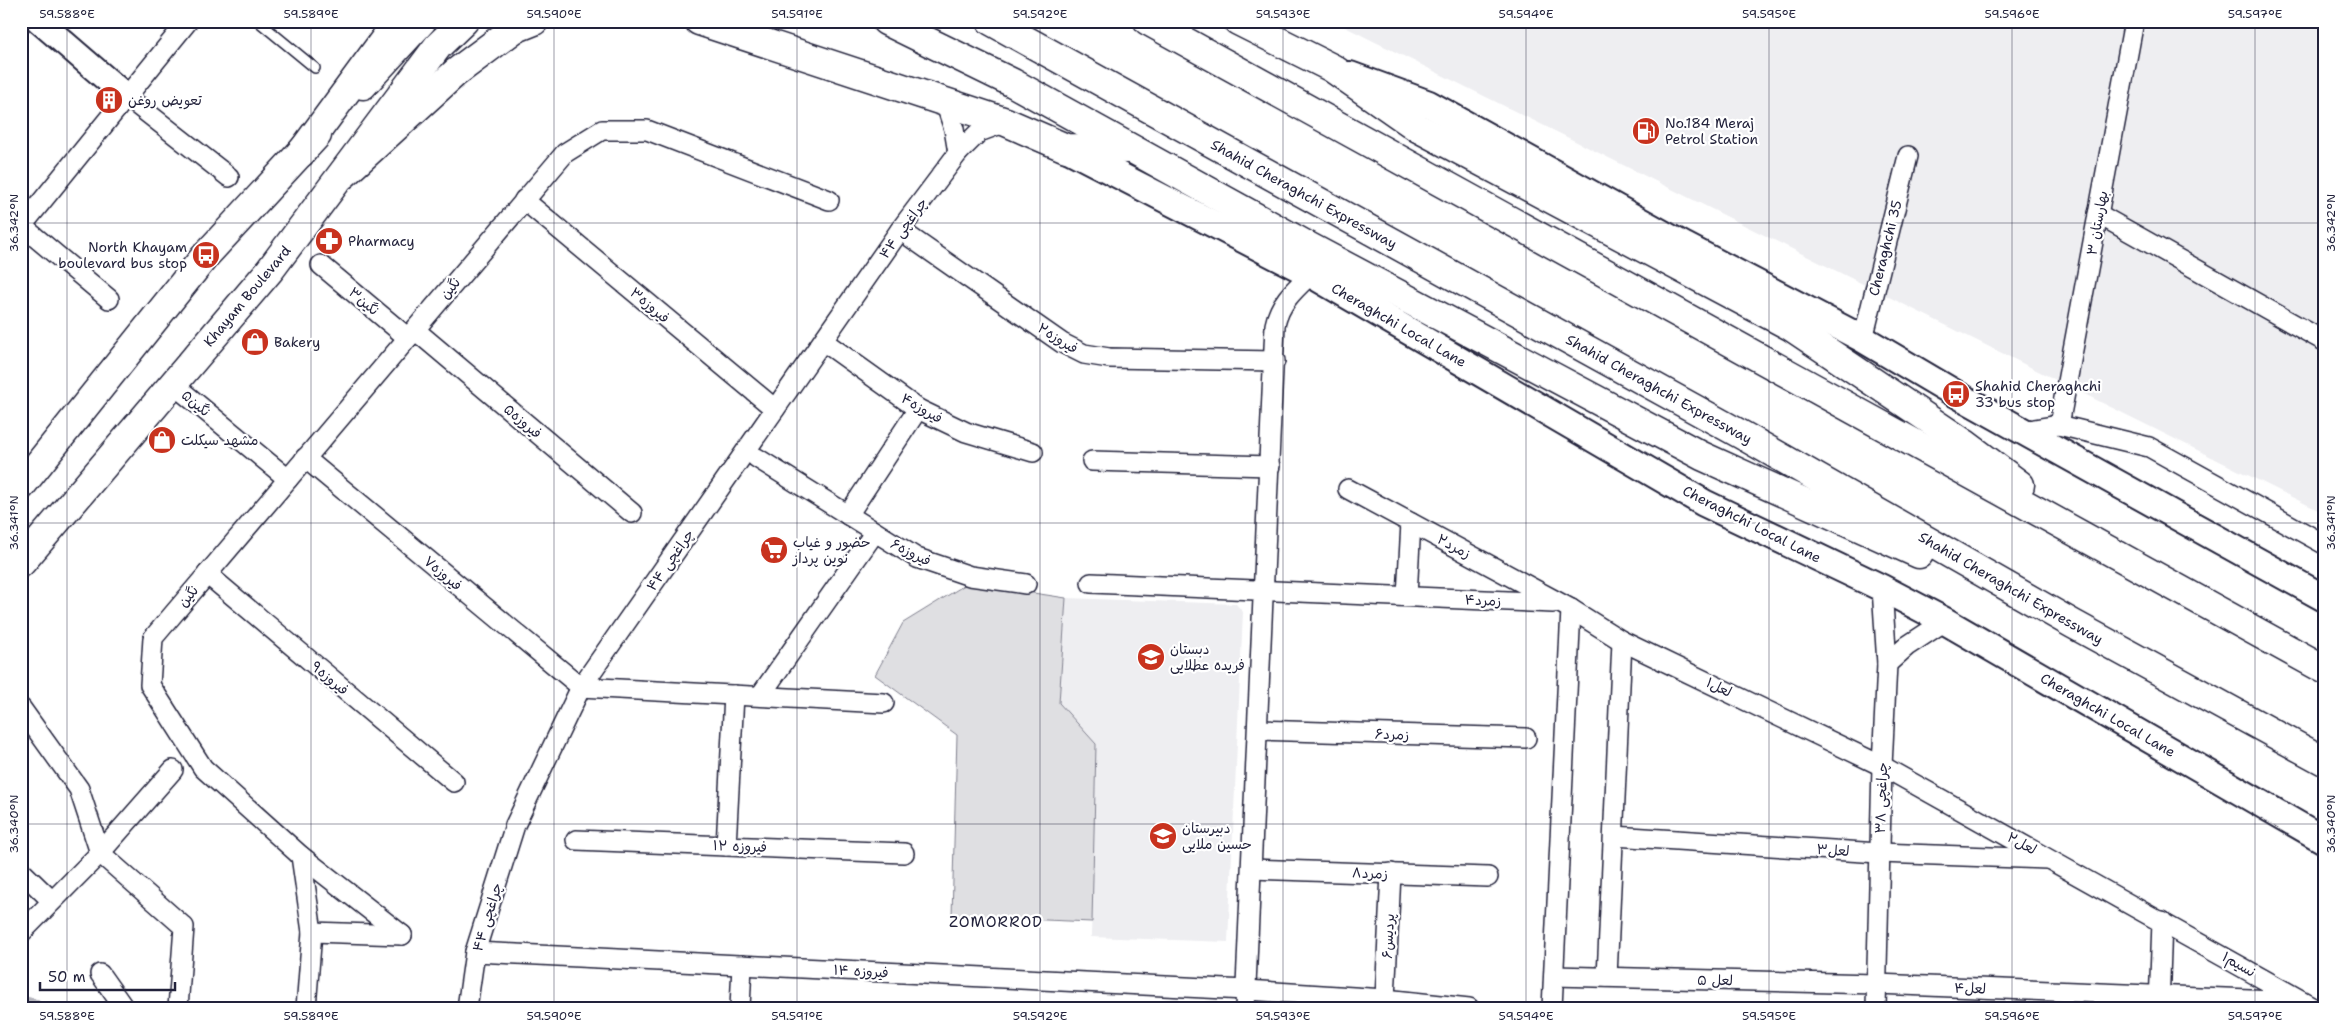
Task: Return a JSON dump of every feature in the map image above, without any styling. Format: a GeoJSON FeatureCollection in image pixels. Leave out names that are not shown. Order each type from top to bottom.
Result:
{"type":"FeatureCollection","features":[{"type":"Feature","properties":{"kind":"main road"},"geometry":{"type":"LineString","coordinates":[[301,153],[398,21]]}},
{"type":"Feature","properties":{"kind":"main road"},"geometry":{"type":"LineString","coordinates":[[21,486],[206,255],[422,21]]}},
{"type":"Feature","properties":{"kind":"main road","name":"Khayam Boulevard"},"geometry":{"type":"LineString","coordinates":[[21,563],[270,270],[438,46],[464,21]]}},
{"type":"Feature","properties":{"kind":"main road"},"geometry":{"type":"LineString","coordinates":[[343,175],[455,73],[514,29],[534,21]]}},
{"type":"Feature","properties":{"kind":"main road"},"geometry":{"type":"LineString","coordinates":[[699,21],[1006,122],[1066,148],[1244,239]]}},
{"type":"Feature","properties":{"kind":"main road"},"geometry":{"type":"LineString","coordinates":[[886,21],[1013,82],[1197,185],[1702,456],[2072,624]]}},
{"type":"Feature","properties":{"kind":"main road","name":"Shahid Cheraghchi Expressway"},"geometry":{"type":"LineString","coordinates":[[991,21],[1742,435],[2072,624],[2324,761]]}},
{"type":"Feature","properties":{"kind":"main road"},"geometry":{"type":"LineString","coordinates":[[1148,21],[2324,669]]}},
{"type":"Feature","properties":{"kind":"main road"},"geometry":{"type":"LineString","coordinates":[[1238,21],[1332,68],[1429,104],[1685,246],[1863,340],[2324,598]]}},
{"type":"Feature","properties":{"kind":"main road"},"geometry":{"type":"LineString","coordinates":[[1264,23],[1299,52]]}},
{"type":"Feature","properties":{"kind":"main road"},"geometry":{"type":"LineString","coordinates":[[1332,68],[1418,128],[1790,326],[1964,443],[2099,544]]}},
{"type":"Feature","properties":{"kind":"main road"},"geometry":{"type":"LineString","coordinates":[[1066,148],[1133,150]]}},
{"type":"Feature","properties":{"kind":"main road","name":"Cheraghchi Local Lane"},"geometry":{"type":"LineString","coordinates":[[1197,185],[1244,239],[1311,274],[1704,503],[1882,588],[1945,621],[2324,840]]}},
{"type":"Feature","properties":{"kind":"street"},"geometry":{"type":"LineString","coordinates":[[39,21],[127,97],[229,177]]}},
{"type":"Feature","properties":{"kind":"street"},"geometry":{"type":"LineString","coordinates":[[109,299],[22,227],[188,21]]}},
{"type":"Feature","properties":{"kind":"street","name":"بهارستان ۳"},"geometry":{"type":"LineString","coordinates":[[2059,425],[2134,21]]}},
{"type":"Feature","properties":{"kind":"street"},"geometry":{"type":"LineString","coordinates":[[945,102],[954,129],[958,154]]}},
{"type":"Feature","properties":{"kind":"street","name":"چراغچی ۴۴"},"geometry":{"type":"LineString","coordinates":[[467,1008],[475,952],[515,825],[581,687],[900,230],[958,154],[979,132],[1006,122]]}},
{"type":"Feature","properties":{"kind":"street","name":"نگین"},"geometry":{"type":"LineString","coordinates":[[301,856],[203,768],[150,685],[152,638],[565,153],[602,130],[647,130],[829,200]]}},
{"type":"Feature","properties":{"kind":"street","name":"Cheraghchi 35"},"geometry":{"type":"LineString","coordinates":[[1863,340],[1908,156]]}},
{"type":"Feature","properties":{"kind":"street","name":"فیروزه۳"},"geometry":{"type":"LineString","coordinates":[[524,200],[775,409]]}},
{"type":"Feature","properties":{"kind":"street"},"geometry":{"type":"LineString","coordinates":[[2098,214],[2324,341]]}},
{"type":"Feature","properties":{"kind":"street","name":"فیروزه۲"},"geometry":{"type":"LineString","coordinates":[[900,230],[1062,343],[1084,354],[1109,358],[1275,361]]}},
{"type":"Feature","properties":{"kind":"street","name":"نگین۳"},"geometry":{"type":"LineString","coordinates":[[321,265],[411,334]]}},
{"type":"Feature","properties":{"kind":"street"},"geometry":{"type":"LineString","coordinates":[[1246,999],[1275,361],[1275,325],[1277,313],[1288,296],[1311,274]]}},
{"type":"Feature","properties":{"kind":"street","name":"فیروزه۵"},"geometry":{"type":"LineString","coordinates":[[411,334],[632,513]]}},
{"type":"Feature","properties":{"kind":"street","name":"فیروزه۴"},"geometry":{"type":"LineString","coordinates":[[823,341],[918,409],[966,432],[1032,452]]}},
{"type":"Feature","properties":{"kind":"street","name":"نگین۵"},"geometry":{"type":"LineString","coordinates":[[173,384],[288,479]]}},
{"type":"Feature","properties":{"kind":"street"},"geometry":{"type":"LineString","coordinates":[[848,515],[918,409]]}},
{"type":"Feature","properties":{"kind":"street"},"geometry":{"type":"LineString","coordinates":[[2023,431],[2059,425],[2149,447],[2324,544]]}},
{"type":"Feature","properties":{"kind":"street","name":"فیروزه۷"},"geometry":{"type":"LineString","coordinates":[[305,458],[581,687]]}},
{"type":"Feature","properties":{"kind":"street","name":"فیروزه۶"},"geometry":{"type":"LineString","coordinates":[[757,458],[917,558],[970,576],[1026,584]]}},
{"type":"Feature","properties":{"kind":"street"},"geometry":{"type":"LineString","coordinates":[[1092,461],[1270,466]]}},
{"type":"Feature","properties":{"kind":"street","name":"زمرد۲"},"geometry":{"type":"LineString","coordinates":[[1348,489],[1565,606]]}},
{"type":"Feature","properties":{"kind":"street"},"geometry":{"type":"LineString","coordinates":[[1407,596],[1411,523]]}},
{"type":"Feature","properties":{"kind":"street"},"geometry":{"type":"LineString","coordinates":[[760,696],[875,532]]}},
{"type":"Feature","properties":{"kind":"street","name":"فیروزه۹"},"geometry":{"type":"LineString","coordinates":[[207,574],[454,782]]}},
{"type":"Feature","properties":{"kind":"street","name":"زمرد۴"},"geometry":{"type":"LineString","coordinates":[[1091,583],[1407,596],[1565,606]]}},
{"type":"Feature","properties":{"kind":"street","name":"چراغچی ۳۸"},"geometry":{"type":"LineString","coordinates":[[1876,1008],[1882,766],[1887,664],[1882,588]]}},
{"type":"Feature","properties":{"kind":"street"},"geometry":{"type":"LineString","coordinates":[[1552,1008],[1565,606]]}},
{"type":"Feature","properties":{"kind":"street","name":"لعل۱"},"geometry":{"type":"LineString","coordinates":[[1565,606],[1622,640],[1882,766]]}},
{"type":"Feature","properties":{"kind":"street"},"geometry":{"type":"LineString","coordinates":[[1887,664],[1907,646],[1945,621]]}},
{"type":"Feature","properties":{"kind":"street"},"geometry":{"type":"LineString","coordinates":[[1608,977],[1622,640]]}},
{"type":"Feature","properties":{"kind":"street"},"geometry":{"type":"LineString","coordinates":[[581,687],[884,703]]}},
{"type":"Feature","properties":{"kind":"street"},"geometry":{"type":"LineString","coordinates":[[726,846],[734,695]]}},
{"type":"Feature","properties":{"kind":"street"},"geometry":{"type":"LineString","coordinates":[[21,708],[79,789],[100,853],[184,927],[178,1008]]}},
{"type":"Feature","properties":{"kind":"street","name":"زمرد۶"},"geometry":{"type":"LineString","coordinates":[[1258,730],[1526,738]]}},
{"type":"Feature","properties":{"kind":"street","name":"لعل۲"},"geometry":{"type":"LineString","coordinates":[[1882,766],[2162,921]]}},
{"type":"Feature","properties":{"kind":"street"},"geometry":{"type":"LineString","coordinates":[[21,933],[100,853],[173,770]]}},
{"type":"Feature","properties":{"kind":"street","name":"لعل۳"},"geometry":{"type":"LineString","coordinates":[[1614,836],[1880,853],[2052,860]]}},
{"type":"Feature","properties":{"kind":"street","name":"فیروزه ۱۲"},"geometry":{"type":"LineString","coordinates":[[576,840],[904,853]]}},
{"type":"Feature","properties":{"kind":"street"},"geometry":{"type":"LineString","coordinates":[[301,856],[402,935],[312,932]]}},
{"type":"Feature","properties":{"kind":"street"},"geometry":{"type":"LineString","coordinates":[[301,856],[312,932],[306,1008]]}},
{"type":"Feature","properties":{"kind":"street","name":"زمرد۸"},"geometry":{"type":"LineString","coordinates":[[1252,869],[1488,877]]}},
{"type":"Feature","properties":{"kind":"street"},"geometry":{"type":"LineString","coordinates":[[21,871],[52,901]]}},
{"type":"Feature","properties":{"kind":"street","name":"پردیس۶"},"geometry":{"type":"LineString","coordinates":[[1384,999],[1391,873]]}},
{"type":"Feature","properties":{"kind":"street"},"geometry":{"type":"LineString","coordinates":[[2159,1002],[2162,921]]}},
{"type":"Feature","properties":{"kind":"street","name":"نسیم۱"},"geometry":{"type":"LineString","coordinates":[[2162,921],[2310,1005]]}},
{"type":"Feature","properties":{"kind":"street","name":"فیروزه ۱۴"},"geometry":{"type":"LineString","coordinates":[[475,952],[742,965],[1246,999],[1384,999],[1470,1008]]}},
{"type":"Feature","properties":{"kind":"street"},"geometry":{"type":"LineString","coordinates":[[740,1008],[742,965]]}},
{"type":"Feature","properties":{"kind":"street"},"geometry":{"type":"LineString","coordinates":[[100,974],[124,1008]]}},
{"type":"Feature","properties":{"kind":"street","name":"لعل ۵"},"geometry":{"type":"LineString","coordinates":[[1554,976],[1876,984]]}},
{"type":"Feature","properties":{"kind":"street","name":"لعل۴"},"geometry":{"type":"LineString","coordinates":[[1876,984],[2033,999],[2310,1005]]}},
{"type":"Feature","properties":{"kind":"lane"},"geometry":{"type":"LineString","coordinates":[[258,21],[315,68]]}},
{"type":"Feature","properties":{"kind":"shaded area"},"geometry":{"type":"Polygon","coordinates":[[[1333,21],[2324,21],[2324,513],[1333,21]]]}},
{"type":"Feature","properties":{"kind":"shaded area"},"geometry":{"type":"Polygon","coordinates":[[[968,583],[1066,598],[1059,703],[1096,744],[1092,922],[952,916],[957,735],[875,675],[903,623],[968,583]]]}},
{"type":"Feature","properties":{"kind":"shaded area"},"geometry":{"type":"Polygon","coordinates":[[[1066,598],[1236,604],[1243,612],[1228,942],[1091,937],[1096,745],[1059,703],[1066,598]]]}},
{"type":"Feature","properties":{"kind":"waterway"},"geometry":{"type":"LineString","coordinates":[[21,1005],[33,1008]]}},
{"type":"Feature","properties":{"kind":"place","name":"تعویض روغن"},"geometry":{"type":"Point","coordinates":[109,100]}},
{"type":"Feature","properties":{"kind":"place","name":"No.184 Meraj Petrol Station"},"geometry":{"type":"Point","coordinates":[1646,131]}},
{"type":"Feature","properties":{"kind":"place","name":"Pharmacy"},"geometry":{"type":"Point","coordinates":[329,241]}},
{"type":"Feature","properties":{"kind":"place","name":"North Khayam boulevard bus stop"},"geometry":{"type":"Point","coordinates":[206,255]}},
{"type":"Feature","properties":{"kind":"place","name":"Bakery"},"geometry":{"type":"Point","coordinates":[255,342]}},
{"type":"Feature","properties":{"kind":"place","name":"Shahid Cheraghchi 33 bus stop"},"geometry":{"type":"Point","coordinates":[1956,394]}},
{"type":"Feature","properties":{"kind":"place","name":"مشهد سیکلت"},"geometry":{"type":"Point","coordinates":[162,440]}},
{"type":"Feature","properties":{"kind":"place","name":"حضور و غیاب نوین پرداز"},"geometry":{"type":"Point","coordinates":[774,550]}},
{"type":"Feature","properties":{"kind":"place","name":"دبستان فریده عطلایی"},"geometry":{"type":"Point","coordinates":[1151,657]}},
{"type":"Feature","properties":{"kind":"place","name":"دبیرستان حسین ملایی"},"geometry":{"type":"Point","coordinates":[1163,836]}},
{"type":"Feature","properties":{"kind":"district","name":"ZOMORROD"},"geometry":{"type":"Point","coordinates":[996,922]}}]}
